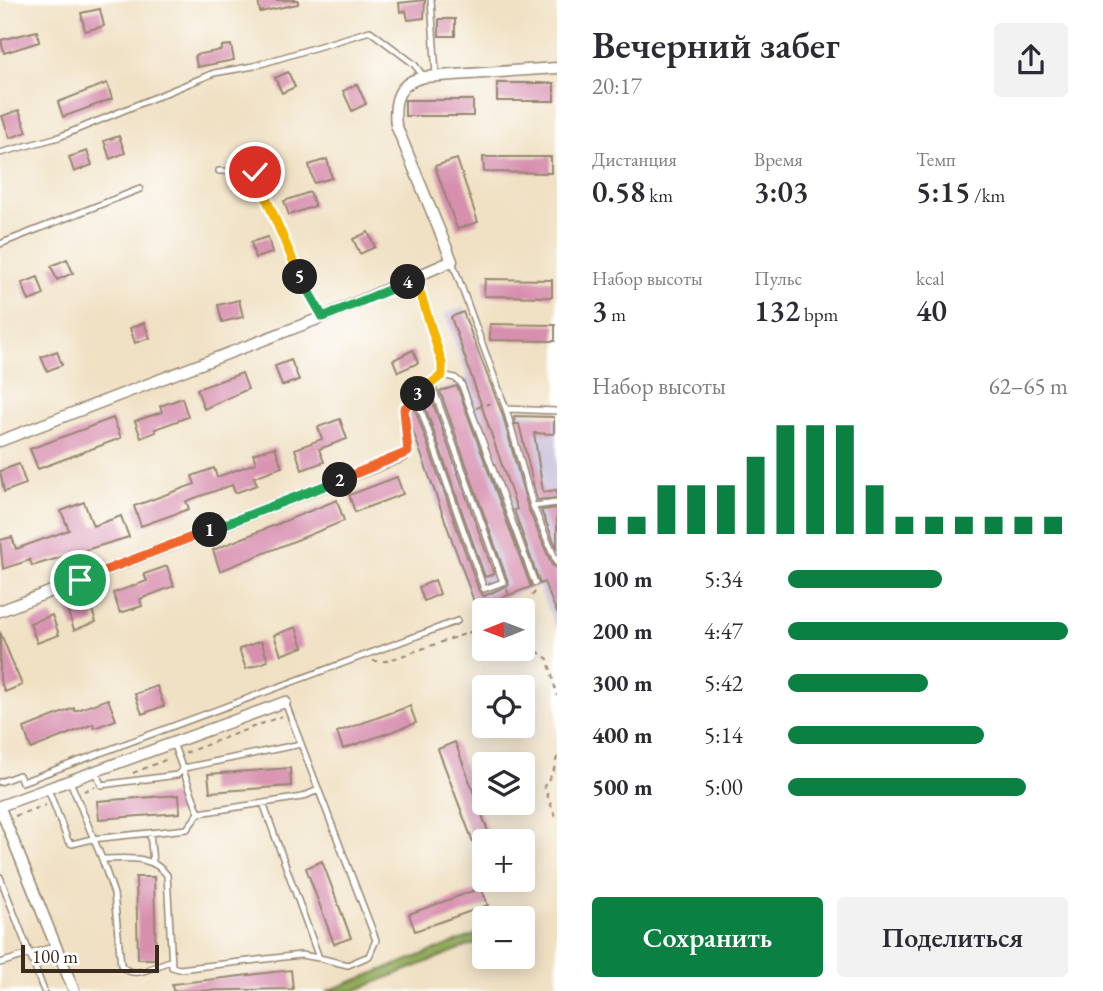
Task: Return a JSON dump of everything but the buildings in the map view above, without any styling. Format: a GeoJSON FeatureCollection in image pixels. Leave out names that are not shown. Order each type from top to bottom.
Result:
{"type":"FeatureCollection","features":[{"type":"Feature","properties":{"kind":"street"},"geometry":{"type":"LineString","coordinates":[[0,442],[323,317],[416,279],[452,261],[396,125],[394,108],[402,88],[412,79],[436,75],[557,68]]}},
{"type":"Feature","properties":{"kind":"street"},"geometry":{"type":"LineString","coordinates":[[0,611],[403,456]]}},
{"type":"Feature","properties":{"kind":"street"},"geometry":{"type":"LineString","coordinates":[[74,991],[0,807],[285,702]]}},
{"type":"Feature","properties":{"kind":"lane"},"geometry":{"type":"LineString","coordinates":[[431,0],[436,75]]}},
{"type":"Feature","properties":{"kind":"lane"},"geometry":{"type":"LineString","coordinates":[[0,153],[59,137],[214,73],[254,66],[370,31],[414,64],[424,77]]}},
{"type":"Feature","properties":{"kind":"lane"},"geometry":{"type":"LineString","coordinates":[[219,171],[255,172],[306,292],[323,317]]}},
{"type":"Feature","properties":{"kind":"lane"},"geometry":{"type":"LineString","coordinates":[[0,244],[140,189]]}},
{"type":"Feature","properties":{"kind":"lane"},"geometry":{"type":"LineString","coordinates":[[452,261],[506,410],[533,506],[557,563]]}},
{"type":"Feature","properties":{"kind":"lane"},"geometry":{"type":"LineString","coordinates":[[403,456],[408,452],[409,446],[404,409],[442,375],[442,363],[416,279]]}},
{"type":"Feature","properties":{"kind":"lane"},"geometry":{"type":"LineString","coordinates":[[442,375],[455,378],[461,383],[535,583]]}},
{"type":"Feature","properties":{"kind":"lane"},"geometry":{"type":"LineString","coordinates":[[416,396],[484,589],[503,582],[432,385]]}},
{"type":"Feature","properties":{"kind":"lane"},"geometry":{"type":"LineString","coordinates":[[506,410],[557,411]]}},
{"type":"Feature","properties":{"kind":"lane"},"geometry":{"type":"LineString","coordinates":[[533,506],[557,503]]}},
{"type":"Feature","properties":{"kind":"lane"},"geometry":{"type":"LineString","coordinates":[[0,782],[19,775],[22,782],[457,621]]}},
{"type":"Feature","properties":{"kind":"lane"},"geometry":{"type":"LineString","coordinates":[[102,859],[153,862],[167,875],[172,967],[179,969],[301,955],[348,965],[369,956],[376,940],[285,702]]}},
{"type":"Feature","properties":{"kind":"lane"},"geometry":{"type":"LineString","coordinates":[[173,743],[199,813]]}},
{"type":"Feature","properties":{"kind":"lane"},"geometry":{"type":"LineString","coordinates":[[96,771],[101,785],[177,775],[184,768],[301,744]]}},
{"type":"Feature","properties":{"kind":"lane"},"geometry":{"type":"LineString","coordinates":[[70,781],[114,894],[121,965],[126,972],[135,974],[170,961]]}},
{"type":"Feature","properties":{"kind":"lane"},"geometry":{"type":"LineString","coordinates":[[48,789],[68,841],[77,844],[92,839],[187,829],[199,813],[302,797],[318,790]]}},
{"type":"Feature","properties":{"kind":"lane"},"geometry":{"type":"LineString","coordinates":[[263,803],[319,958]]}},
{"type":"Feature","properties":{"kind":"lane"},"geometry":{"type":"LineString","coordinates":[[150,833],[153,862]]}},
{"type":"Feature","properties":{"kind":"lane"},"geometry":{"type":"LineString","coordinates":[[0,877],[44,991]]}},
{"type":"Feature","properties":{"kind":"lane"},"geometry":{"type":"LineString","coordinates":[[0,963],[56,946]]}},
{"type":"Feature","properties":{"kind":"path"},"geometry":{"type":"LineString","coordinates":[[472,410],[502,399]]}},
{"type":"Feature","properties":{"kind":"path"},"geometry":{"type":"LineString","coordinates":[[503,582],[511,598]]}},
{"type":"Feature","properties":{"kind":"path"},"geometry":{"type":"LineString","coordinates":[[530,598],[537,590],[535,583]]}},
{"type":"Feature","properties":{"kind":"path"},"geometry":{"type":"LineString","coordinates":[[362,656],[387,661],[472,632]]}},
{"type":"Feature","properties":{"kind":"path"},"geometry":{"type":"LineString","coordinates":[[536,650],[548,659],[557,696]]}},
{"type":"Feature","properties":{"kind":"path"},"geometry":{"type":"LineString","coordinates":[[127,775],[289,713]]}},
{"type":"Feature","properties":{"kind":"path"},"geometry":{"type":"LineString","coordinates":[[557,757],[553,773],[544,786],[557,821]]}},
{"type":"Feature","properties":{"kind":"path"},"geometry":{"type":"LineString","coordinates":[[75,794],[101,785]]}},
{"type":"Feature","properties":{"kind":"path"},"geometry":{"type":"LineString","coordinates":[[5,819],[53,803]]}},
{"type":"Feature","properties":{"kind":"shaded area"},"geometry":{"type":"Polygon","coordinates":[[[464,307],[501,408],[557,418],[557,630],[538,586],[505,598],[472,598],[472,601],[401,405],[468,379],[445,314],[464,307]]]}},
{"type":"Feature","properties":{"kind":"green space"},"geometry":{"type":"Polygon","coordinates":[[[472,936],[472,944],[354,991],[327,991],[472,936]]]}},
{"type":"Feature","properties":{"kind":"route"},"geometry":{"type":"LineString","coordinates":[[80,580],[403,456],[408,452],[409,446],[403,421],[404,409],[410,400],[442,375],[442,363],[416,279],[323,317],[306,292],[255,172]]}}]}
